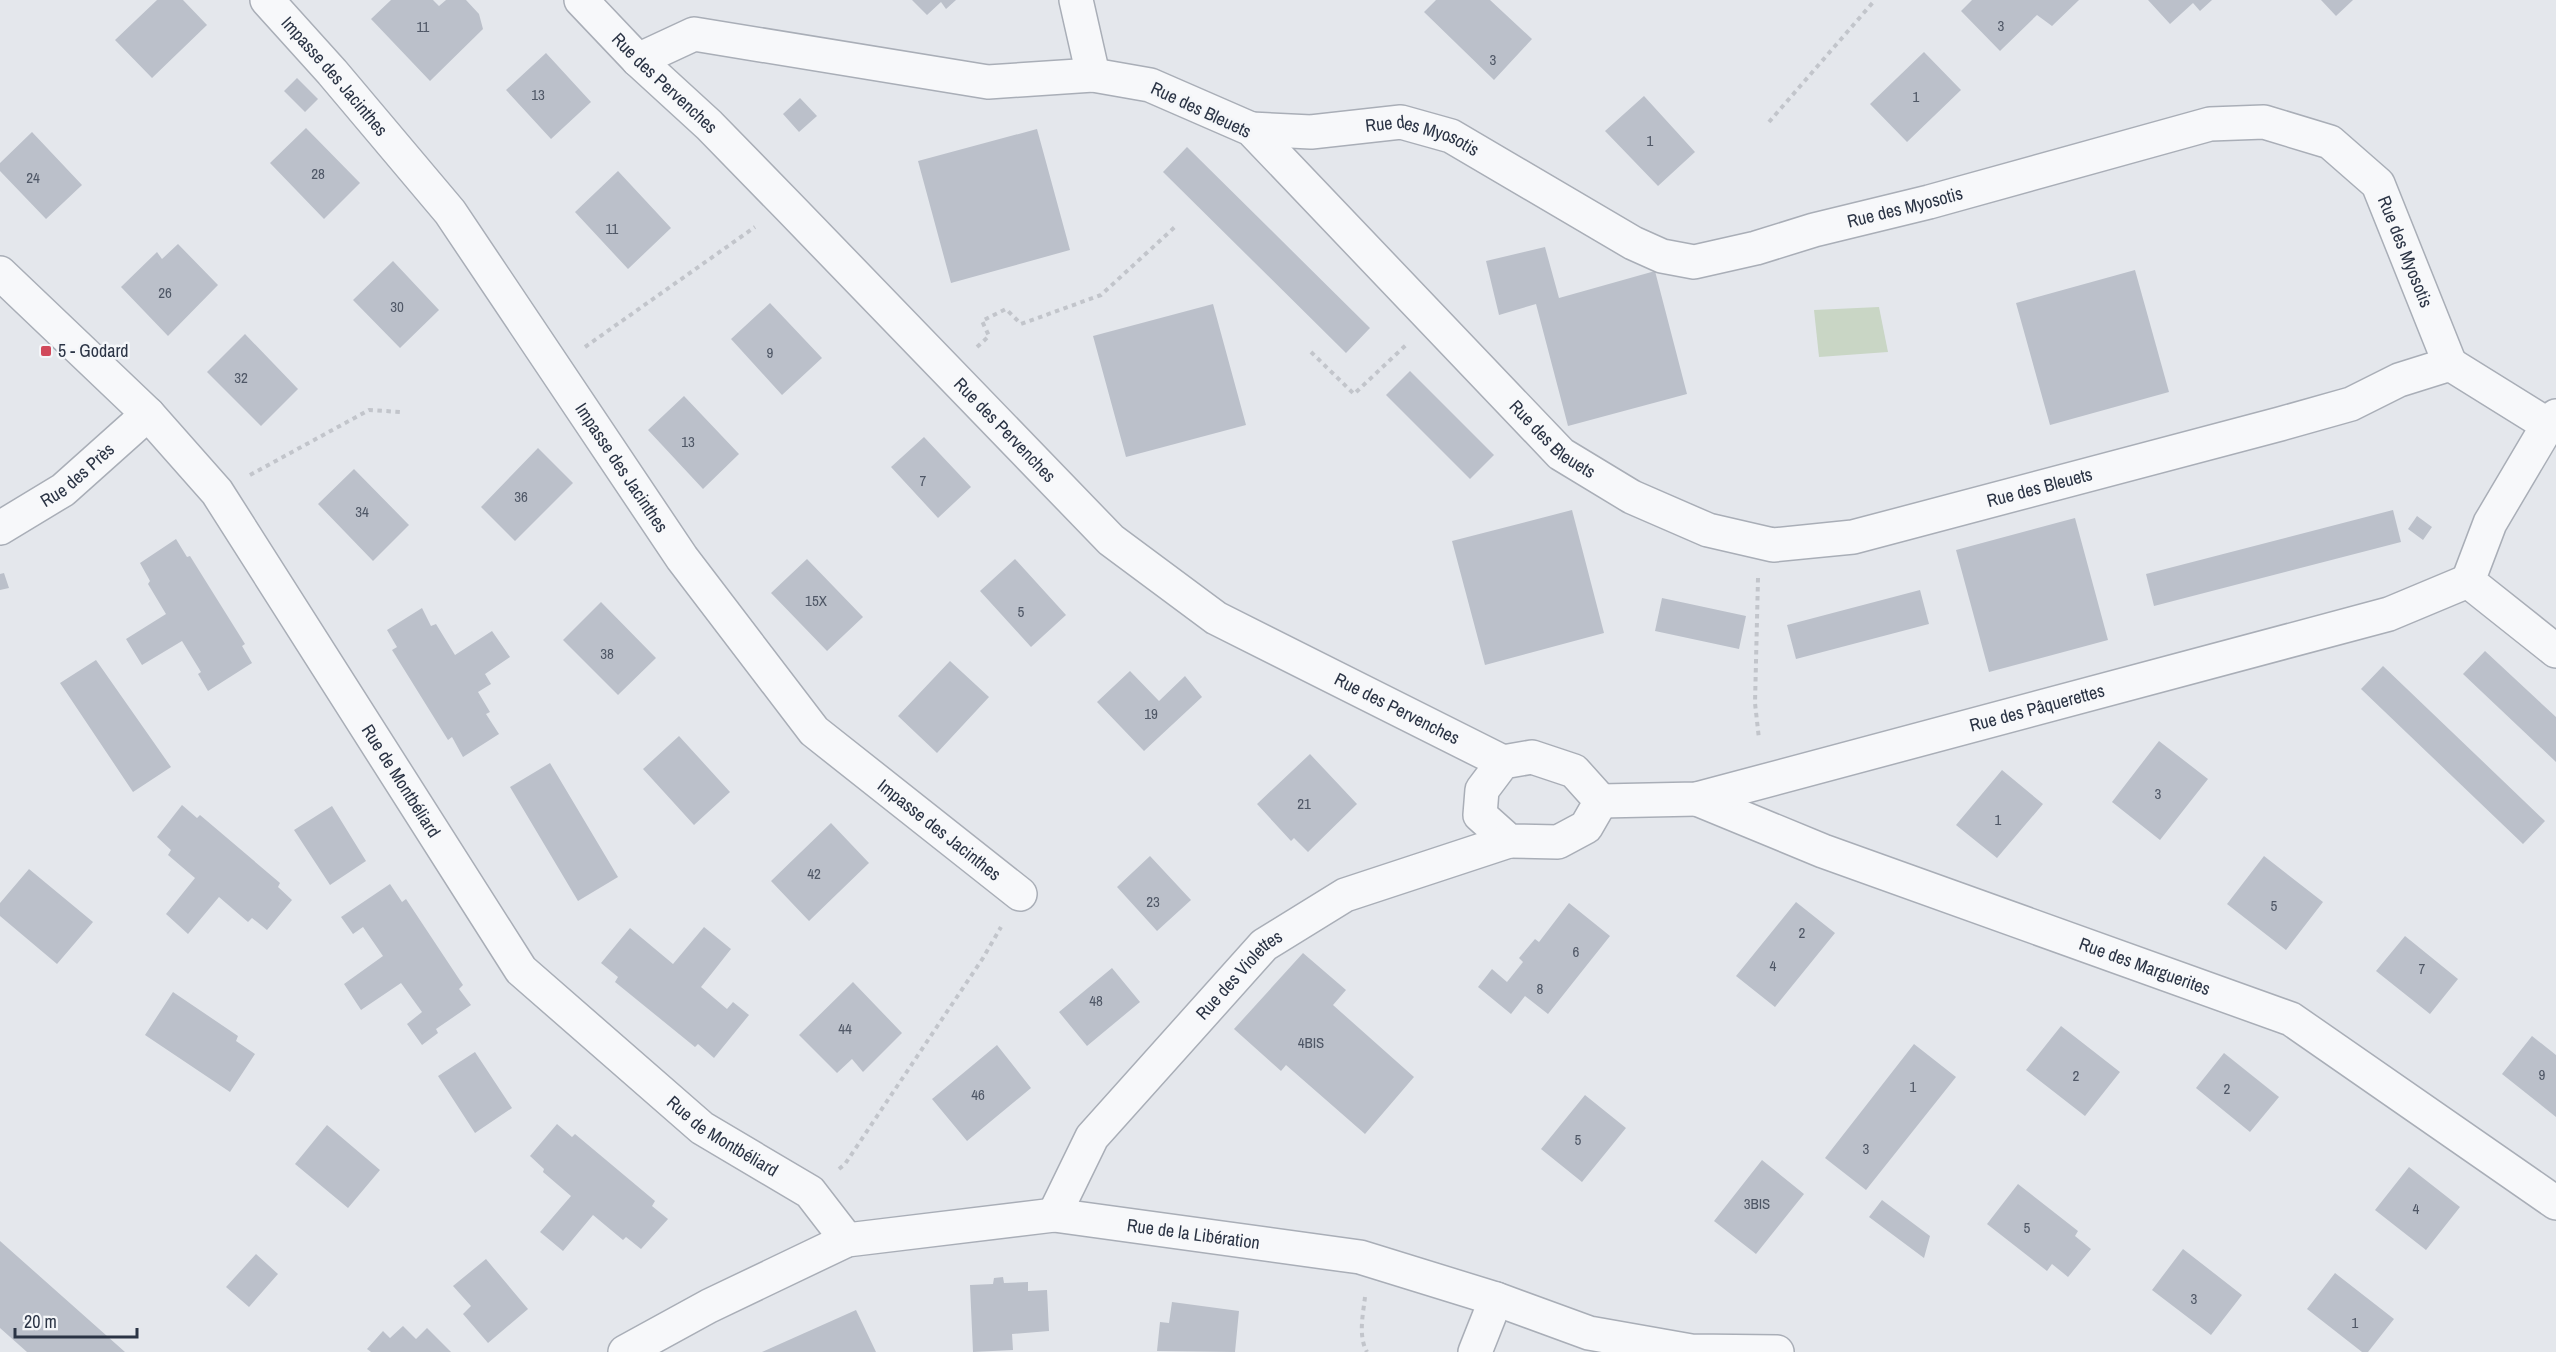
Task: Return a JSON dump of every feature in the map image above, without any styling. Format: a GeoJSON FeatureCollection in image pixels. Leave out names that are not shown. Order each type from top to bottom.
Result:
{"type":"FeatureCollection","features":[{"type":"Feature","properties":{"kind":"street","name":"Impasse des Jacinthes"},"geometry":{"type":"LineString","coordinates":[[267,0],[332,72],[450,212],[682,558],[814,731],[1020,894]]}},
{"type":"Feature","properties":{"kind":"street","name":"Rue des Pervenches"},"geometry":{"type":"LineString","coordinates":[[581,0],[638,60],[709,125],[1111,540],[1216,618],[1503,762]]}},
{"type":"Feature","properties":{"kind":"street"},"geometry":{"type":"LineString","coordinates":[[1076,0],[1093,75]]}},
{"type":"Feature","properties":{"kind":"street","name":"Rue des Bleuets"},"geometry":{"type":"LineString","coordinates":[[638,60],[694,34],[988,82],[1093,75],[1150,85],[1198,108],[1251,129],[1561,454],[1632,498],[1708,530],[1773,545],[1853,537],[2351,404],[2399,380],[2450,364]]}},
{"type":"Feature","properties":{"kind":"street","name":"Rue des Myosotis"},"geometry":{"type":"LineString","coordinates":[[1251,129],[1311,132],[1401,122],[1451,136],[1633,243],[1662,256],[1694,262],[1929,202],[2210,124],[2264,122],[2330,142],[2378,184],[2450,364]]}},
{"type":"Feature","properties":{"kind":"street","name":"Rue de Montbéliard"},"geometry":{"type":"LineString","coordinates":[[0,273],[148,414],[217,492],[520,970],[702,1128],[810,1192],[847,1240]]}},
{"type":"Feature","properties":{"kind":"street"},"geometry":{"type":"LineString","coordinates":[[2450,364],[2552,420],[2490,523],[2468,582],[2556,651]]}},
{"type":"Feature","properties":{"kind":"street","name":"Rue des Près"},"geometry":{"type":"LineString","coordinates":[[0,528],[63,490],[148,414]]}},
{"type":"Feature","properties":{"kind":"street","name":"Rue des Pâquerettes"},"geometry":{"type":"LineString","coordinates":[[1601,801],[1697,799],[2389,615],[2468,582]]}},
{"type":"Feature","properties":{"kind":"street"},"geometry":{"type":"LineString","coordinates":[[1532,757],[1574,771],[1601,801],[1586,827],[1558,842],[1509,841],[1480,815],[1482,790],[1503,762],[1532,757]]}},
{"type":"Feature","properties":{"kind":"street","name":"Rue des Marguerites"},"geometry":{"type":"LineString","coordinates":[[1697,799],[1823,851],[2291,1019],[2556,1203]]}},
{"type":"Feature","properties":{"kind":"street","name":"Rue des Violettes"},"geometry":{"type":"LineString","coordinates":[[1054,1215],[1092,1137],[1264,945],[1345,895],[1509,841]]}},
{"type":"Feature","properties":{"kind":"street","name":"Rue de la Libération"},"geometry":{"type":"LineString","coordinates":[[625,1352],[709,1306],[847,1240],[1054,1215],[1360,1257],[1496,1299],[1589,1333],[1691,1351],[1777,1352]]}},
{"type":"Feature","properties":{"kind":"street"},"geometry":{"type":"LineString","coordinates":[[1475,1352],[1496,1299]]}},
{"type":"Feature","properties":{"kind":"path"},"geometry":{"type":"LineString","coordinates":[[1769,122],[1875,0]]}},
{"type":"Feature","properties":{"kind":"path"},"geometry":{"type":"LineString","coordinates":[[555,368],[739,236],[789,207]]}},
{"type":"Feature","properties":{"kind":"path"},"geometry":{"type":"LineString","coordinates":[[970,353],[989,336],[982,321],[1006,309],[1021,324],[1101,295],[1177,225]]}},
{"type":"Feature","properties":{"kind":"path"},"geometry":{"type":"LineString","coordinates":[[1311,352],[1354,394],[1433,320]]}},
{"type":"Feature","properties":{"kind":"path"},"geometry":{"type":"LineString","coordinates":[[217,492],[369,410],[400,412]]}},
{"type":"Feature","properties":{"kind":"path"},"geometry":{"type":"LineString","coordinates":[[1759,542],[1755,703],[1759,740]]}},
{"type":"Feature","properties":{"kind":"path"},"geometry":{"type":"LineString","coordinates":[[810,1192],[845,1164],[983,958],[1020,894]]}},
{"type":"Feature","properties":{"kind":"path"},"geometry":{"type":"LineString","coordinates":[[1366,1293],[1362,1325],[1363,1345],[1367,1352]]}},
{"type":"Feature","properties":{"kind":"green space"},"geometry":{"type":"Polygon","coordinates":[[[1879,307],[1888,352],[1819,357],[1814,310],[1879,307]]]}},
{"type":"Feature","properties":{"kind":"building"},"geometry":{"type":"Polygon","coordinates":[[[157,0],[183,0],[207,25],[152,78],[115,40],[157,0]]]}},
{"type":"Feature","properties":{"kind":"building"},"geometry":{"type":"Polygon","coordinates":[[[391,0],[433,0],[439,6],[446,0],[466,0],[479,14],[483,29],[430,81],[371,19],[391,0]]]}},
{"type":"Feature","properties":{"kind":"building"},"geometry":{"type":"Polygon","coordinates":[[[912,0],[956,0],[946,9],[941,2],[927,15],[912,0]]]}},
{"type":"Feature","properties":{"kind":"building"},"geometry":{"type":"Polygon","coordinates":[[[1436,0],[1490,0],[1532,39],[1494,80],[1424,12],[1436,0]]]}},
{"type":"Feature","properties":{"kind":"building"},"geometry":{"type":"Polygon","coordinates":[[[1972,0],[2079,0],[2052,26],[2037,15],[2000,51],[1961,11],[1972,0]]]}},
{"type":"Feature","properties":{"kind":"building"},"geometry":{"type":"Polygon","coordinates":[[[2148,0],[2212,0],[2200,11],[2193,3],[2170,24],[2148,0]]]}},
{"type":"Feature","properties":{"kind":"building"},"geometry":{"type":"Polygon","coordinates":[[[2321,0],[2353,0],[2336,16],[2321,0]]]}},
{"type":"Feature","properties":{"kind":"building"},"geometry":{"type":"Polygon","coordinates":[[[1924,52],[1961,90],[1907,142],[1870,104],[1924,52]]]}},
{"type":"Feature","properties":{"kind":"building"},"geometry":{"type":"Polygon","coordinates":[[[546,53],[591,102],[551,139],[506,90],[546,53]]]}},
{"type":"Feature","properties":{"kind":"building"},"geometry":{"type":"Polygon","coordinates":[[[297,78],[318,99],[305,112],[284,91],[297,78]]]}},
{"type":"Feature","properties":{"kind":"building"},"geometry":{"type":"Polygon","coordinates":[[[1644,96],[1695,152],[1658,186],[1605,131],[1644,96]]]}},
{"type":"Feature","properties":{"kind":"building"},"geometry":{"type":"Polygon","coordinates":[[[800,98],[817,116],[799,132],[783,114],[800,98]]]}},
{"type":"Feature","properties":{"kind":"building"},"geometry":{"type":"Polygon","coordinates":[[[306,128],[360,183],[324,219],[270,163],[306,128]]]}},
{"type":"Feature","properties":{"kind":"building"},"geometry":{"type":"Polygon","coordinates":[[[1037,129],[1070,250],[951,283],[918,161],[1037,129]]]}},
{"type":"Feature","properties":{"kind":"building"},"geometry":{"type":"Polygon","coordinates":[[[32,132],[82,185],[46,219],[0,171],[0,163],[32,132]]]}},
{"type":"Feature","properties":{"kind":"building"},"geometry":{"type":"Polygon","coordinates":[[[1187,147],[1370,328],[1346,353],[1163,172],[1187,147]]]}},
{"type":"Feature","properties":{"kind":"building"},"geometry":{"type":"Polygon","coordinates":[[[618,171],[671,228],[628,269],[575,212],[618,171]]]}},
{"type":"Feature","properties":{"kind":"building"},"geometry":{"type":"Polygon","coordinates":[[[178,244],[218,285],[168,336],[121,287],[157,252],[162,259],[178,244]]]}},
{"type":"Feature","properties":{"kind":"building"},"geometry":{"type":"Polygon","coordinates":[[[1545,247],[1559,298],[1655,271],[1687,394],[1568,426],[1536,304],[1499,315],[1486,261],[1545,247]]]}},
{"type":"Feature","properties":{"kind":"building"},"geometry":{"type":"Polygon","coordinates":[[[393,261],[439,310],[400,348],[353,300],[393,261]]]}},
{"type":"Feature","properties":{"kind":"building"},"geometry":{"type":"Polygon","coordinates":[[[2135,270],[2169,392],[2050,425],[2016,303],[2135,270]]]}},
{"type":"Feature","properties":{"kind":"building"},"geometry":{"type":"Polygon","coordinates":[[[770,303],[822,358],[782,395],[731,339],[770,303]]]}},
{"type":"Feature","properties":{"kind":"building"},"geometry":{"type":"Polygon","coordinates":[[[1213,304],[1246,425],[1126,457],[1093,336],[1213,304]]]}},
{"type":"Feature","properties":{"kind":"building"},"geometry":{"type":"Polygon","coordinates":[[[245,334],[298,389],[261,426],[207,372],[245,334]]]}},
{"type":"Feature","properties":{"kind":"building"},"geometry":{"type":"Polygon","coordinates":[[[1410,371],[1494,455],[1470,479],[1386,395],[1410,371]]]}},
{"type":"Feature","properties":{"kind":"building"},"geometry":{"type":"Polygon","coordinates":[[[684,396],[739,454],[703,489],[648,430],[684,396]]]}},
{"type":"Feature","properties":{"kind":"building"},"geometry":{"type":"Polygon","coordinates":[[[924,437],[971,487],[938,518],[891,467],[924,437]]]}},
{"type":"Feature","properties":{"kind":"building"},"geometry":{"type":"Polygon","coordinates":[[[538,448],[573,483],[515,541],[481,507],[538,448]]]}},
{"type":"Feature","properties":{"kind":"building"},"geometry":{"type":"Polygon","coordinates":[[[354,469],[409,525],[373,561],[318,504],[354,469]]]}},
{"type":"Feature","properties":{"kind":"building"},"geometry":{"type":"Polygon","coordinates":[[[1572,510],[1604,633],[1485,665],[1452,541],[1572,510]]]}},
{"type":"Feature","properties":{"kind":"building"},"geometry":{"type":"Polygon","coordinates":[[[2393,510],[2401,542],[2154,606],[2146,574],[2393,510]]]}},
{"type":"Feature","properties":{"kind":"building"},"geometry":{"type":"Polygon","coordinates":[[[2417,516],[2432,527],[2423,540],[2408,529],[2417,516]]]}},
{"type":"Feature","properties":{"kind":"building"},"geometry":{"type":"Polygon","coordinates":[[[2075,518],[2108,640],[1989,672],[1956,550],[2075,518]]]}},
{"type":"Feature","properties":{"kind":"building"},"geometry":{"type":"Polygon","coordinates":[[[176,539],[187,557],[190,556],[245,644],[242,646],[252,663],[208,691],[198,674],[201,672],[182,641],[142,665],[126,639],[166,614],[148,584],[150,581],[140,563],[176,539]]]}},
{"type":"Feature","properties":{"kind":"building"},"geometry":{"type":"Polygon","coordinates":[[[807,559],[863,617],[827,651],[771,593],[807,559]]]}},
{"type":"Feature","properties":{"kind":"building"},"geometry":{"type":"Polygon","coordinates":[[[1015,559],[1066,615],[1031,647],[980,591],[1015,559]]]}},
{"type":"Feature","properties":{"kind":"building"},"geometry":{"type":"Polygon","coordinates":[[[4,573],[9,588],[0,590],[0,574],[4,573]]]}},
{"type":"Feature","properties":{"kind":"building"},"geometry":{"type":"Polygon","coordinates":[[[1920,590],[1929,624],[1796,659],[1787,625],[1920,590]]]}},
{"type":"Feature","properties":{"kind":"building"},"geometry":{"type":"Polygon","coordinates":[[[1662,598],[1746,616],[1739,649],[1655,631],[1662,598]]]}},
{"type":"Feature","properties":{"kind":"building"},"geometry":{"type":"Polygon","coordinates":[[[601,602],[656,658],[618,695],[563,640],[601,602]]]}},
{"type":"Feature","properties":{"kind":"building"},"geometry":{"type":"Polygon","coordinates":[[[422,608],[431,626],[436,624],[455,655],[492,631],[510,657],[485,674],[491,684],[478,692],[490,712],[486,714],[499,734],[463,757],[452,737],[448,740],[392,650],[397,647],[387,630],[422,608]]]}},
{"type":"Feature","properties":{"kind":"building"},"geometry":{"type":"Polygon","coordinates":[[[2485,651],[2556,717],[2556,762],[2463,674],[2485,651]]]}},
{"type":"Feature","properties":{"kind":"building"},"geometry":{"type":"Polygon","coordinates":[[[96,660],[171,767],[133,792],[60,683],[96,660]]]}},
{"type":"Feature","properties":{"kind":"building"},"geometry":{"type":"Polygon","coordinates":[[[950,661],[989,697],[937,753],[898,716],[950,661]]]}},
{"type":"Feature","properties":{"kind":"building"},"geometry":{"type":"Polygon","coordinates":[[[2383,666],[2545,821],[2523,844],[2361,689],[2383,666]]]}},
{"type":"Feature","properties":{"kind":"building"},"geometry":{"type":"Polygon","coordinates":[[[1130,671],[1159,701],[1185,676],[1202,697],[1144,751],[1097,702],[1130,671]]]}},
{"type":"Feature","properties":{"kind":"building"},"geometry":{"type":"Polygon","coordinates":[[[679,736],[730,792],[694,825],[643,769],[679,736]]]}},
{"type":"Feature","properties":{"kind":"building"},"geometry":{"type":"Polygon","coordinates":[[[2159,741],[2208,779],[2160,840],[2112,802],[2159,741]]]}},
{"type":"Feature","properties":{"kind":"building"},"geometry":{"type":"Polygon","coordinates":[[[1310,754],[1357,804],[1308,852],[1294,838],[1291,841],[1257,804],[1310,754]]]}},
{"type":"Feature","properties":{"kind":"building"},"geometry":{"type":"Polygon","coordinates":[[[550,763],[618,877],[578,901],[510,787],[550,763]]]}},
{"type":"Feature","properties":{"kind":"building"},"geometry":{"type":"Polygon","coordinates":[[[2002,770],[2043,804],[1997,858],[1956,825],[2002,770]]]}},
{"type":"Feature","properties":{"kind":"building"},"geometry":{"type":"Polygon","coordinates":[[[182,805],[197,818],[200,815],[280,883],[278,887],[292,900],[267,930],[252,918],[248,922],[219,897],[188,934],[166,914],[195,878],[168,855],[171,850],[157,837],[182,805]]]}},
{"type":"Feature","properties":{"kind":"building"},"geometry":{"type":"Polygon","coordinates":[[[332,806],[366,861],[330,885],[294,830],[332,806]]]}},
{"type":"Feature","properties":{"kind":"building"},"geometry":{"type":"Polygon","coordinates":[[[831,823],[869,863],[809,921],[771,881],[831,823]]]}},
{"type":"Feature","properties":{"kind":"building"},"geometry":{"type":"Polygon","coordinates":[[[1150,856],[1191,900],[1157,931],[1117,887],[1150,856]]]}},
{"type":"Feature","properties":{"kind":"building"},"geometry":{"type":"Polygon","coordinates":[[[2264,856],[2323,902],[2286,950],[2227,904],[2264,856]]]}},
{"type":"Feature","properties":{"kind":"building"},"geometry":{"type":"Polygon","coordinates":[[[29,869],[93,922],[57,964],[0,916],[0,903],[29,869]]]}},
{"type":"Feature","properties":{"kind":"building"},"geometry":{"type":"Polygon","coordinates":[[[390,884],[402,902],[406,899],[463,985],[459,989],[471,1005],[436,1029],[438,1033],[422,1045],[407,1024],[422,1012],[401,983],[361,1010],[344,984],[383,956],[363,927],[353,934],[341,917],[390,884]]]}},
{"type":"Feature","properties":{"kind":"building"},"geometry":{"type":"Polygon","coordinates":[[[1796,902],[1835,933],[1775,1007],[1736,976],[1796,902]]]}},
{"type":"Feature","properties":{"kind":"building"},"geometry":{"type":"Polygon","coordinates":[[[1569,903],[1610,936],[1548,1014],[1525,996],[1511,1014],[1478,987],[1492,969],[1507,982],[1523,962],[1519,958],[1535,939],[1539,942],[1569,903]]]}},
{"type":"Feature","properties":{"kind":"building"},"geometry":{"type":"Polygon","coordinates":[[[704,927],[731,949],[701,987],[727,1009],[733,1002],[749,1015],[714,1058],[698,1044],[695,1047],[615,982],[618,977],[601,963],[630,928],[673,964],[704,927]]]}},
{"type":"Feature","properties":{"kind":"building"},"geometry":{"type":"Polygon","coordinates":[[[2405,936],[2458,979],[2430,1014],[2376,971],[2405,936]]]}},
{"type":"Feature","properties":{"kind":"building"},"geometry":{"type":"Polygon","coordinates":[[[1303,953],[1346,990],[1333,1005],[1414,1077],[1365,1134],[1286,1065],[1281,1071],[1234,1029],[1303,953]]]}},
{"type":"Feature","properties":{"kind":"building"},"geometry":{"type":"Polygon","coordinates":[[[1112,968],[1140,1002],[1087,1046],[1059,1012],[1112,968]]]}},
{"type":"Feature","properties":{"kind":"building"},"geometry":{"type":"Polygon","coordinates":[[[853,982],[902,1033],[863,1072],[852,1059],[837,1073],[799,1035],[853,982]]]}},
{"type":"Feature","properties":{"kind":"building"},"geometry":{"type":"Polygon","coordinates":[[[173,992],[238,1036],[236,1041],[255,1054],[230,1092],[145,1035],[173,992]]]}},
{"type":"Feature","properties":{"kind":"building"},"geometry":{"type":"Polygon","coordinates":[[[2061,1026],[2120,1072],[2085,1116],[2026,1070],[2061,1026]]]}},
{"type":"Feature","properties":{"kind":"building"},"geometry":{"type":"Polygon","coordinates":[[[2532,1036],[2556,1055],[2556,1117],[2502,1074],[2532,1036]]]}},
{"type":"Feature","properties":{"kind":"building"},"geometry":{"type":"Polygon","coordinates":[[[1914,1044],[1956,1077],[1866,1190],[1825,1158],[1914,1044]]]}},
{"type":"Feature","properties":{"kind":"building"},"geometry":{"type":"Polygon","coordinates":[[[997,1045],[1031,1088],[967,1141],[932,1099],[997,1045]]]}},
{"type":"Feature","properties":{"kind":"building"},"geometry":{"type":"Polygon","coordinates":[[[475,1052],[512,1108],[475,1133],[438,1076],[475,1052]]]}},
{"type":"Feature","properties":{"kind":"building"},"geometry":{"type":"Polygon","coordinates":[[[2224,1053],[2279,1097],[2250,1132],[2196,1088],[2224,1053]]]}},
{"type":"Feature","properties":{"kind":"building"},"geometry":{"type":"Polygon","coordinates":[[[1585,1095],[1626,1128],[1582,1182],[1541,1149],[1585,1095]]]}},
{"type":"Feature","properties":{"kind":"building"},"geometry":{"type":"Polygon","coordinates":[[[557,1124],[572,1137],[575,1134],[655,1201],[652,1206],[668,1219],[641,1249],[626,1237],[623,1240],[593,1215],[563,1251],[540,1232],[571,1196],[543,1172],[544,1169],[530,1156],[557,1124]]]}},
{"type":"Feature","properties":{"kind":"building"},"geometry":{"type":"Polygon","coordinates":[[[327,1125],[380,1170],[348,1208],[295,1164],[327,1125]]]}},
{"type":"Feature","properties":{"kind":"building"},"geometry":{"type":"Polygon","coordinates":[[[1762,1160],[1804,1194],[1756,1254],[1714,1221],[1762,1160]]]}},
{"type":"Feature","properties":{"kind":"building"},"geometry":{"type":"Polygon","coordinates":[[[2409,1167],[2460,1207],[2426,1250],[2375,1210],[2409,1167]]]}},
{"type":"Feature","properties":{"kind":"building"},"geometry":{"type":"Polygon","coordinates":[[[2018,1184],[2078,1231],[2075,1236],[2091,1249],[2068,1277],[2052,1264],[2047,1271],[1987,1224],[2018,1184]]]}},
{"type":"Feature","properties":{"kind":"building"},"geometry":{"type":"Polygon","coordinates":[[[1882,1200],[1930,1236],[1924,1258],[1869,1217],[1882,1200]]]}},
{"type":"Feature","properties":{"kind":"building"},"geometry":{"type":"Polygon","coordinates":[[[0,1241],[125,1352],[27,1352],[0,1328],[0,1241]]]}},
{"type":"Feature","properties":{"kind":"building"},"geometry":{"type":"Polygon","coordinates":[[[2183,1249],[2242,1295],[2211,1335],[2152,1290],[2183,1249]]]}},
{"type":"Feature","properties":{"kind":"building"},"geometry":{"type":"Polygon","coordinates":[[[256,1254],[278,1274],[249,1307],[226,1287],[256,1254]]]}},
{"type":"Feature","properties":{"kind":"building"},"geometry":{"type":"Polygon","coordinates":[[[486,1259],[528,1309],[488,1343],[463,1314],[471,1306],[453,1286],[486,1259]]]}},
{"type":"Feature","properties":{"kind":"building"},"geometry":{"type":"Polygon","coordinates":[[[2335,1273],[2394,1319],[2368,1352],[2362,1352],[2307,1309],[2335,1273]]]}},
{"type":"Feature","properties":{"kind":"building"},"geometry":{"type":"Polygon","coordinates":[[[1003,1277],[1004,1283],[1028,1282],[1028,1291],[1047,1290],[1049,1331],[1012,1334],[1013,1350],[973,1352],[970,1285],[993,1284],[994,1278],[1003,1277]]]}},
{"type":"Feature","properties":{"kind":"building"},"geometry":{"type":"Polygon","coordinates":[[[1172,1302],[1239,1311],[1235,1352],[1157,1351],[1160,1322],[1169,1323],[1172,1302]]]}},
{"type":"Feature","properties":{"kind":"building"},"geometry":{"type":"Polygon","coordinates":[[[856,1310],[876,1352],[762,1352],[856,1310]]]}},
{"type":"Feature","properties":{"kind":"building"},"geometry":{"type":"Polygon","coordinates":[[[403,1326],[416,1339],[427,1328],[451,1352],[371,1352],[367,1349],[383,1331],[390,1338],[403,1326]]]}},
{"type":"Feature","properties":{"kind":"place","name":"5 - Godard"},"geometry":{"type":"Point","coordinates":[46,351]}}]}
